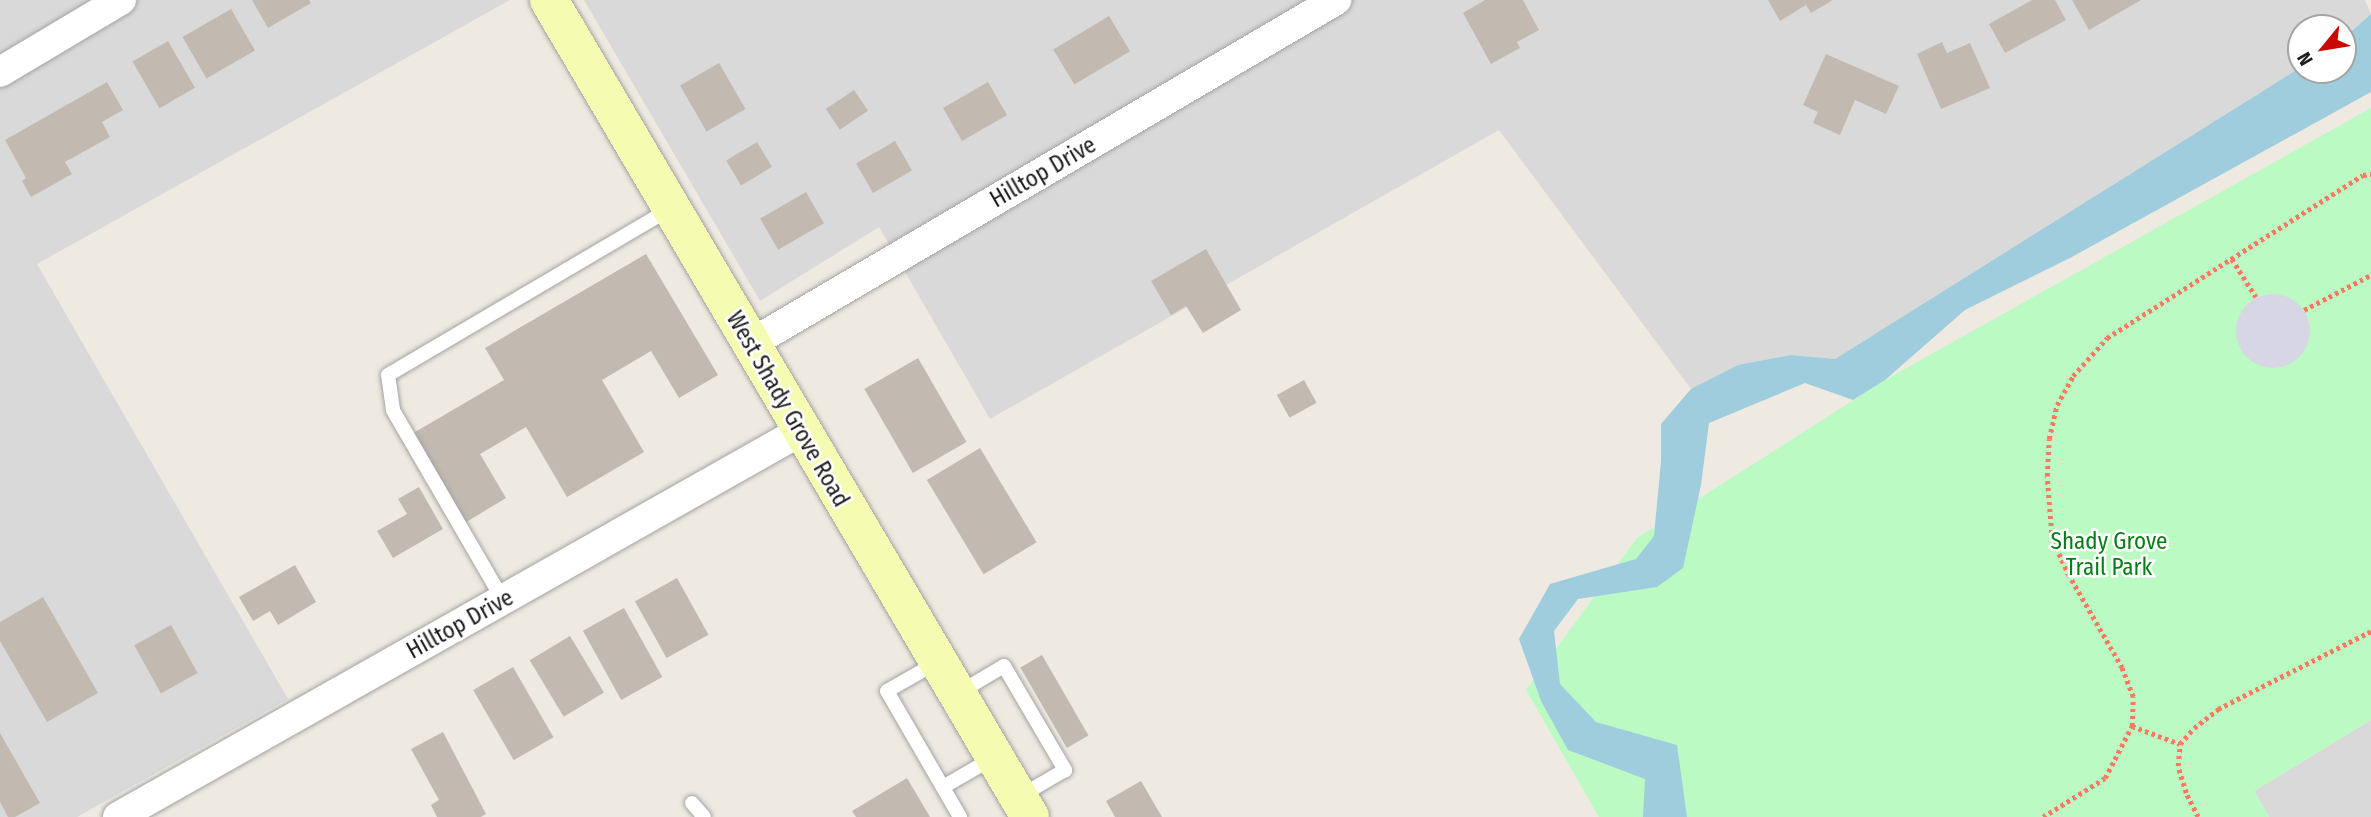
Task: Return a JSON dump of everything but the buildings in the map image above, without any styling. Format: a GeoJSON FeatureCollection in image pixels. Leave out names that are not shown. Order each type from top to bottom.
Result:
{"type":"FeatureCollection","features":[{"type":"Feature","properties":{"kind":"main road","name":"West Shady Grove Road"},"geometry":{"type":"LineString","coordinates":[[549,0],[1024,807]]}},
{"type":"Feature","properties":{"kind":"street"},"geometry":{"type":"LineString","coordinates":[[0,72],[121,0]]}},
{"type":"Feature","properties":{"kind":"street","name":"Hilltop Drive"},"geometry":{"type":"LineString","coordinates":[[750,344],[1336,0]]}},
{"type":"Feature","properties":{"kind":"street","name":"Hilltop Drive"},"geometry":{"type":"LineString","coordinates":[[118,817],[801,431]]}},
{"type":"Feature","properties":{"kind":"lane"},"geometry":{"type":"LineString","coordinates":[[503,600],[393,410],[388,375],[671,208]]}},
{"type":"Feature","properties":{"kind":"lane"},"geometry":{"type":"LineString","coordinates":[[938,662],[887,691],[960,817]]}},
{"type":"Feature","properties":{"kind":"lane"},"geometry":{"type":"LineString","coordinates":[[957,694],[1004,666],[1065,770],[1024,807]]}},
{"type":"Feature","properties":{"kind":"lane"},"geometry":{"type":"LineString","coordinates":[[943,788],[994,757]]}},
{"type":"Feature","properties":{"kind":"lane"},"geometry":{"type":"LineString","coordinates":[[692,803],[704,817]]}},
{"type":"Feature","properties":{"kind":"path"},"geometry":{"type":"LineString","coordinates":[[2043,817],[2105,778],[2132,726],[2133,697],[2122,668],[2069,576],[2052,540],[2047,503],[2049,439],[2056,405],[2073,376],[2108,338],[2363,176],[2371,174]]}},
{"type":"Feature","properties":{"kind":"path"},"geometry":{"type":"LineString","coordinates":[[2232,259],[2256,297]]}},
{"type":"Feature","properties":{"kind":"path"},"geometry":{"type":"LineString","coordinates":[[2304,310],[2371,275]]}},
{"type":"Feature","properties":{"kind":"path"},"geometry":{"type":"LineString","coordinates":[[2198,817],[2186,793],[2178,766],[2180,744],[2218,709],[2371,631]]}},
{"type":"Feature","properties":{"kind":"path"},"geometry":{"type":"LineString","coordinates":[[2132,726],[2180,744]]}},
{"type":"Feature","properties":{"kind":"shaded area"},"geometry":{"type":"Polygon","coordinates":[[[0,0],[510,0],[37,264],[288,699],[77,817],[0,817],[0,0]]]}},
{"type":"Feature","properties":{"kind":"shaded area"},"geometry":{"type":"Polygon","coordinates":[[[584,0],[2365,0],[2371,14],[2357,26],[2357,14],[2287,14],[2287,76],[1835,359],[1791,355],[1739,365],[1691,389],[1499,130],[990,419],[879,227],[760,301],[584,0]]]}},
{"type":"Feature","properties":{"kind":"shaded area"},"geometry":{"type":"Polygon","coordinates":[[[2273,294],[2294,300],[2304,310],[2310,331],[2304,352],[2294,362],[2273,368],[2252,362],[2242,352],[2236,331],[2242,310],[2252,300],[2273,294]]]}},
{"type":"Feature","properties":{"kind":"shaded area"},"geometry":{"type":"Polygon","coordinates":[[[2371,720],[2371,817],[2269,817],[2254,791],[2371,720]]]}},
{"type":"Feature","properties":{"kind":"green space","name":"Shady Grove Trail Park"},"geometry":{"type":"Polygon","coordinates":[[[2371,108],[2371,720],[2254,791],[2269,817],[1599,817],[1526,690],[1637,538],[1885,380],[2371,108]]]}},
{"type":"Feature","properties":{"kind":"water"},"geometry":{"type":"Polygon","coordinates":[[[2371,14],[2371,92],[2070,258],[1965,310],[1885,380],[1853,400],[1805,383],[1709,423],[1701,485],[1683,568],[1657,587],[1578,599],[1554,631],[1560,684],[1596,722],[1677,745],[1687,817],[1643,817],[1645,779],[1568,750],[1541,701],[1519,639],[1550,584],[1636,559],[1654,536],[1661,461],[1661,424],[1691,389],[1738,365],[1791,355],[1835,359],[2287,76],[2287,84],[2357,84],[2357,26],[2371,14]]]}}]}
